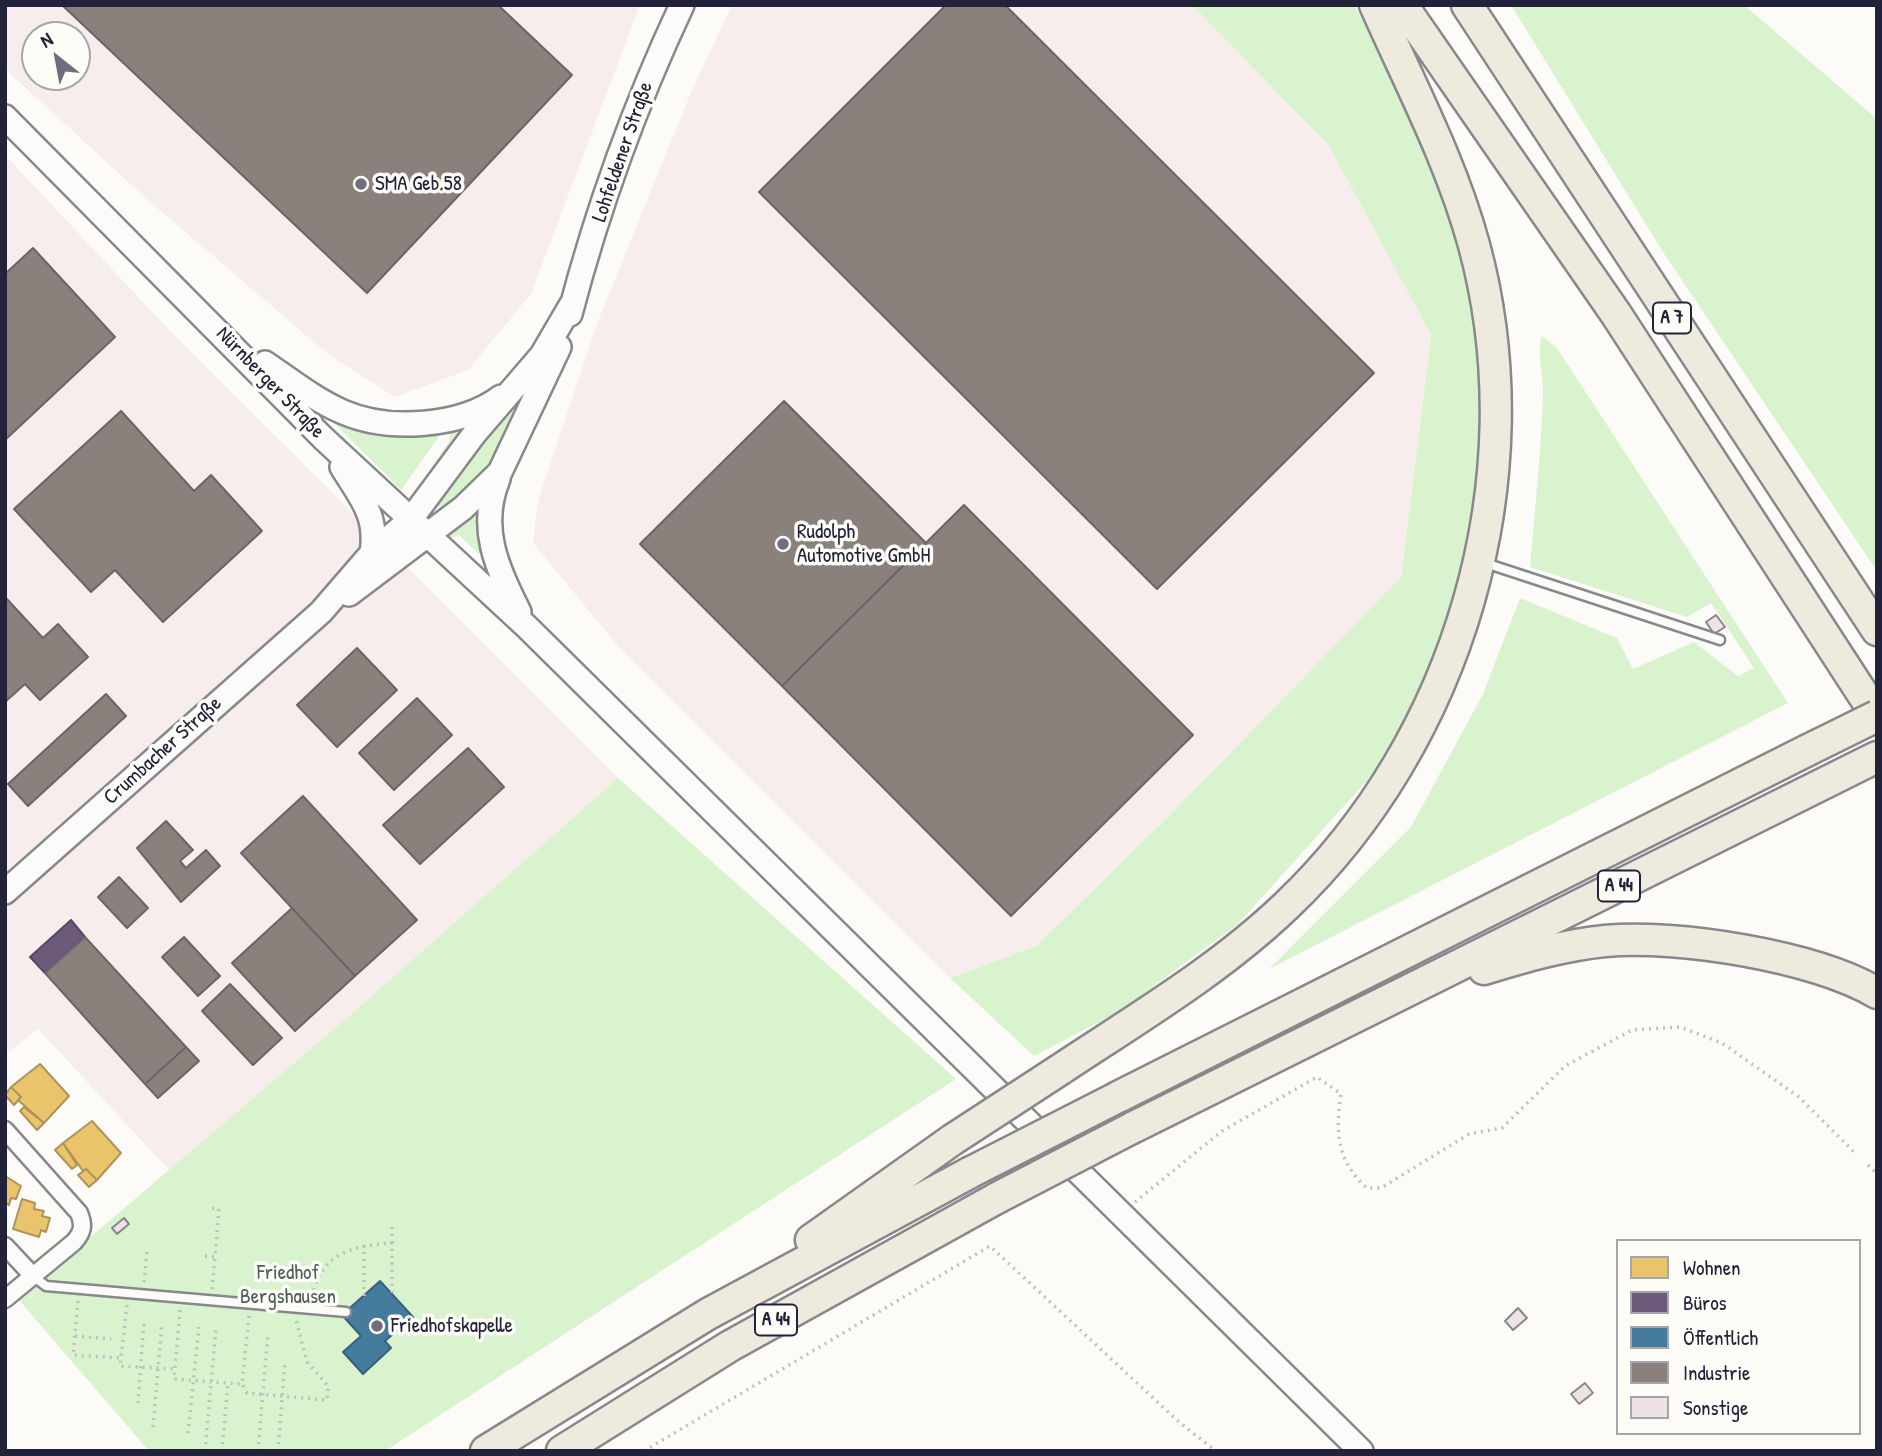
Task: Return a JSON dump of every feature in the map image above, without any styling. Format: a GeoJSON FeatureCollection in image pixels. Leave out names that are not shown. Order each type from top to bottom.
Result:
{"type":"FeatureCollection","features":[{"type":"Feature","properties":{"kind":"highway"},"geometry":{"type":"LineString","coordinates":[[708,1314],[952,1140],[1238,949],[1287,906],[1332,858],[1371,807],[1406,751],[1430,705],[1460,632],[1479,561],[1489,506],[1495,441],[1494,376],[1488,311],[1474,247],[1455,185],[1375,5]]}},
{"type":"Feature","properties":{"kind":"highway","name":"A 7"},"geometry":{"type":"LineString","coordinates":[[1402,5],[1616,314],[1877,716]]}},
{"type":"Feature","properties":{"kind":"highway","name":"A 7"},"geometry":{"type":"LineString","coordinates":[[1467,5],[1877,630]]}},
{"type":"Feature","properties":{"kind":"highway"},"geometry":{"type":"LineString","coordinates":[[486,1451],[708,1314],[971,1172],[1877,716]]}},
{"type":"Feature","properties":{"kind":"highway","name":"A 44"},"geometry":{"type":"LineString","coordinates":[[562,1451],[741,1340],[997,1198],[1877,757]]}},
{"type":"Feature","properties":{"kind":"highway"},"geometry":{"type":"LineString","coordinates":[[1410,991],[1521,958],[1605,941],[1681,941],[1747,951],[1809,966],[1877,993]]}},
{"type":"Feature","properties":{"kind":"main road","name":"Lohfeldener Straße"},"geometry":{"type":"LineString","coordinates":[[419,526],[483,492],[500,472],[565,334],[619,155],[645,85],[682,5]]}},
{"type":"Feature","properties":{"kind":"main road","name":"Nürnberger Straße"},"geometry":{"type":"LineString","coordinates":[[5,117],[133,243],[323,438],[527,627],[1361,1451]]}},
{"type":"Feature","properties":{"kind":"main road","name":"Lohfeldener Straße"},"geometry":{"type":"LineString","coordinates":[[419,526],[512,389],[542,355],[573,302]]}},
{"type":"Feature","properties":{"kind":"main road"},"geometry":{"type":"LineString","coordinates":[[226,337],[319,399],[344,413],[368,420],[404,424],[443,419],[493,403],[512,389]]}},
{"type":"Feature","properties":{"kind":"main road"},"geometry":{"type":"LineString","coordinates":[[323,438],[369,511],[374,526],[372,553]]}},
{"type":"Feature","properties":{"kind":"main road"},"geometry":{"type":"LineString","coordinates":[[500,472],[489,505],[488,530],[496,564],[527,627]]}},
{"type":"Feature","properties":{"kind":"main road","name":"Crumbacher Straße"},"geometry":{"type":"LineString","coordinates":[[5,892],[53,844],[321,612],[372,553],[419,526]]}},
{"type":"Feature","properties":{"kind":"main road","name":"Crumbacher Straße"},"geometry":{"type":"LineString","coordinates":[[321,612],[353,592],[419,526]]}},
{"type":"Feature","properties":{"kind":"street"},"geometry":{"type":"LineString","coordinates":[[5,1130],[79,1213],[83,1224],[81,1234],[74,1242],[5,1299]]}},
{"type":"Feature","properties":{"kind":"street"},"geometry":{"type":"LineString","coordinates":[[5,1246],[33,1276]]}},
{"type":"Feature","properties":{"kind":"lane"},"geometry":{"type":"LineString","coordinates":[[1479,561],[1720,640]]}},
{"type":"Feature","properties":{"kind":"lane"},"geometry":{"type":"LineString","coordinates":[[33,1276],[46,1286],[346,1312]]}},
{"type":"Feature","properties":{"kind":"path"},"geometry":{"type":"LineString","coordinates":[[1121,1215],[1222,1131],[1317,1077],[1341,1094],[1336,1125],[1342,1157],[1367,1188],[1381,1188],[1469,1134],[1502,1128],[1565,1066],[1632,1030],[1680,1027],[1722,1043],[1799,1097],[1857,1155]]}},
{"type":"Feature","properties":{"kind":"path"},"geometry":{"type":"LineString","coordinates":[[1868,1165],[1877,1174]]}},
{"type":"Feature","properties":{"kind":"path"},"geometry":{"type":"LineString","coordinates":[[208,1208],[219,1209],[211,1301]]}},
{"type":"Feature","properties":{"kind":"path"},"geometry":{"type":"LineString","coordinates":[[392,1227],[392,1293]]}},
{"type":"Feature","properties":{"kind":"path"},"geometry":{"type":"LineString","coordinates":[[309,1309],[321,1273],[343,1252],[364,1245],[392,1243]]}},
{"type":"Feature","properties":{"kind":"path"},"geometry":{"type":"LineString","coordinates":[[364,1245],[364,1296]]}},
{"type":"Feature","properties":{"kind":"path"},"geometry":{"type":"LineString","coordinates":[[644,1451],[990,1246],[1180,1423],[1216,1451]]}},
{"type":"Feature","properties":{"kind":"path"},"geometry":{"type":"LineString","coordinates":[[143,1294],[147,1251]]}},
{"type":"Feature","properties":{"kind":"path"},"geometry":{"type":"LineString","coordinates":[[205,1256],[215,1257]]}},
{"type":"Feature","properties":{"kind":"path"},"geometry":{"type":"LineString","coordinates":[[79,1289],[73,1354],[121,1358]]}},
{"type":"Feature","properties":{"kind":"path"},"geometry":{"type":"LineString","coordinates":[[128,1293],[120,1366],[175,1369]]}},
{"type":"Feature","properties":{"kind":"path"},"geometry":{"type":"LineString","coordinates":[[181,1298],[174,1379],[242,1384]]}},
{"type":"Feature","properties":{"kind":"path"},"geometry":{"type":"LineString","coordinates":[[250,1304],[242,1384],[247,1393],[327,1400],[328,1385],[307,1362],[298,1339],[294,1308]]}},
{"type":"Feature","properties":{"kind":"path"},"geometry":{"type":"LineString","coordinates":[[138,1403],[144,1322]]}},
{"type":"Feature","properties":{"kind":"path"},"geometry":{"type":"LineString","coordinates":[[153,1427],[162,1323]]}},
{"type":"Feature","properties":{"kind":"path"},"geometry":{"type":"LineString","coordinates":[[188,1433],[199,1327]]}},
{"type":"Feature","properties":{"kind":"path"},"geometry":{"type":"LineString","coordinates":[[205,1451],[216,1329]]}},
{"type":"Feature","properties":{"kind":"path"},"geometry":{"type":"LineString","coordinates":[[258,1451],[268,1334]]}},
{"type":"Feature","properties":{"kind":"path"},"geometry":{"type":"LineString","coordinates":[[75,1336],[111,1339]]}},
{"type":"Feature","properties":{"kind":"path"},"geometry":{"type":"LineString","coordinates":[[278,1451],[285,1362]]}},
{"type":"Feature","properties":{"kind":"path"},"geometry":{"type":"LineString","coordinates":[[222,1451],[228,1383]]}},
{"type":"Feature","properties":{"kind":"shaded area"},"geometry":{"type":"Polygon","coordinates":[[[5,5],[640,5],[531,294],[468,370],[395,397],[329,355],[149,201],[29,91],[91,91],[91,21],[21,21],[21,84],[5,69],[5,5]]]}},
{"type":"Feature","properties":{"kind":"shaded area"},"geometry":{"type":"Polygon","coordinates":[[[732,5],[1192,5],[1329,146],[1431,335],[1401,577],[1169,816],[1036,946],[950,978],[618,646],[533,543],[538,501],[598,321],[692,90],[732,5]]]}},
{"type":"Feature","properties":{"kind":"shaded area"},"geometry":{"type":"Polygon","coordinates":[[[5,155],[171,332],[618,778],[350,1015],[169,1170],[38,1029],[5,1055],[5,155]]]}},
{"type":"Feature","properties":{"kind":"green space"},"geometry":{"type":"Polygon","coordinates":[[[1192,5],[1354,5],[1427,139],[1473,280],[1486,374],[1481,527],[1442,647],[1379,767],[1238,924],[1120,1011],[1034,1056],[950,978],[1036,946],[1169,816],[1401,577],[1431,335],[1329,146],[1192,5]]]}},
{"type":"Feature","properties":{"kind":"green space"},"geometry":{"type":"Polygon","coordinates":[[[1511,5],[1744,5],[1877,119],[1877,571],[1663,252],[1511,5]]]}},
{"type":"Feature","properties":{"kind":"green space"},"geometry":{"type":"Polygon","coordinates":[[[1542,336],[1557,348],[1788,703],[1269,969],[1411,827],[1483,694],[1520,598],[1617,638],[1633,669],[1694,642],[1738,676],[1754,668],[1711,603],[1687,617],[1530,567],[1542,416],[1542,336]]]}},
{"type":"Feature","properties":{"kind":"green space"},"geometry":{"type":"Polygon","coordinates":[[[527,390],[504,443],[482,479],[468,494],[453,503],[436,507],[493,427],[527,390]]]}},
{"type":"Feature","properties":{"kind":"green space"},"geometry":{"type":"Polygon","coordinates":[[[332,414],[440,429],[438,438],[401,490],[330,419],[332,414]]]}},
{"type":"Feature","properties":{"kind":"green space"},"geometry":{"type":"Polygon","coordinates":[[[469,426],[416,498],[412,497],[450,440],[450,428],[469,426]]]}},
{"type":"Feature","properties":{"kind":"green space"},"geometry":{"type":"Polygon","coordinates":[[[477,511],[482,557],[459,535],[451,538],[446,533],[447,529],[477,511]]]}},
{"type":"Feature","properties":{"kind":"green space","name":"Friedhof Bergshausen"},"geometry":{"type":"Polygon","coordinates":[[[618,778],[956,1079],[385,1451],[149,1451],[18,1299],[350,1015],[618,778]]]}},
{"type":"Feature","properties":{"kind":"building: Wohnen"},"geometry":{"type":"Polygon","coordinates":[[[40,1064],[69,1096],[44,1123],[18,1100],[21,1097],[11,1087],[40,1064]]]}},
{"type":"Feature","properties":{"kind":"building: Wohnen"},"geometry":{"type":"Polygon","coordinates":[[[11,1087],[21,1097],[14,1105],[5,1095],[11,1087]]]}},
{"type":"Feature","properties":{"kind":"building: Wohnen"},"geometry":{"type":"Polygon","coordinates":[[[24,1107],[44,1123],[37,1130],[20,1111],[24,1107]]]}},
{"type":"Feature","properties":{"kind":"building: Wohnen"},"geometry":{"type":"Polygon","coordinates":[[[92,1121],[121,1153],[97,1180],[86,1169],[83,1171],[63,1143],[92,1121]]]}},
{"type":"Feature","properties":{"kind":"building: Wohnen"},"geometry":{"type":"Polygon","coordinates":[[[63,1143],[77,1165],[72,1169],[55,1150],[63,1143]]]}},
{"type":"Feature","properties":{"kind":"building: Wohnen"},"geometry":{"type":"Polygon","coordinates":[[[86,1169],[97,1180],[89,1187],[78,1175],[86,1169]]]}},
{"type":"Feature","properties":{"kind":"building: Wohnen"},"geometry":{"type":"Polygon","coordinates":[[[5,1176],[21,1186],[16,1199],[11,1198],[9,1205],[5,1203],[5,1176]]]}},
{"type":"Feature","properties":{"kind":"building: Wohnen"},"geometry":{"type":"Polygon","coordinates":[[[22,1199],[35,1203],[34,1209],[44,1211],[42,1216],[50,1218],[46,1232],[41,1230],[39,1237],[13,1229],[22,1199]]]}},
{"type":"Feature","properties":{"kind":"building: Büros"},"geometry":{"type":"Polygon","coordinates":[[[71,920],[85,937],[45,973],[30,957],[71,920]]]}},
{"type":"Feature","properties":{"kind":"building: Öffentlich","name":"Friedhofskapelle"},"geometry":{"type":"Polygon","coordinates":[[[380,1281],[413,1317],[385,1341],[391,1348],[363,1374],[343,1352],[361,1336],[342,1315],[380,1281]]]}},
{"type":"Feature","properties":{"kind":"building: Industrie","name":"SMA Geb.58"},"geometry":{"type":"Polygon","coordinates":[[[62,5],[498,5],[572,75],[367,293],[91,32],[91,21],[79,21],[62,5]]]}},
{"type":"Feature","properties":{"kind":"building: Industrie"},"geometry":{"type":"Polygon","coordinates":[[[946,5],[1005,5],[1374,373],[1157,589],[759,192],[946,5]]]}},
{"type":"Feature","properties":{"kind":"building: Industrie"},"geometry":{"type":"Polygon","coordinates":[[[33,248],[115,337],[5,440],[5,274],[33,248]]]}},
{"type":"Feature","properties":{"kind":"building: Industrie","name":"Rudolph Automotive GmbH"},"geometry":{"type":"Polygon","coordinates":[[[784,401],[926,543],[782,686],[640,544],[784,401]]]}},
{"type":"Feature","properties":{"kind":"building: Industrie"},"geometry":{"type":"Polygon","coordinates":[[[121,411],[194,491],[211,475],[262,531],[163,622],[115,570],[91,592],[14,509],[121,411]]]}},
{"type":"Feature","properties":{"kind":"building: Industrie"},"geometry":{"type":"Polygon","coordinates":[[[964,505],[1193,735],[1011,916],[782,686],[964,505]]]}},
{"type":"Feature","properties":{"kind":"building: Industrie"},"geometry":{"type":"Polygon","coordinates":[[[5,597],[43,638],[58,624],[88,657],[40,700],[25,684],[5,702],[5,597]]]}},
{"type":"Feature","properties":{"kind":"building: Industrie"},"geometry":{"type":"Polygon","coordinates":[[[357,648],[397,690],[337,747],[297,705],[357,648]]]}},
{"type":"Feature","properties":{"kind":"building: Industrie"},"geometry":{"type":"Polygon","coordinates":[[[106,694],[126,716],[28,806],[8,784],[106,694]]]}},
{"type":"Feature","properties":{"kind":"building: Industrie"},"geometry":{"type":"Polygon","coordinates":[[[417,698],[452,735],[394,790],[359,753],[417,698]]]}},
{"type":"Feature","properties":{"kind":"building: Industrie"},"geometry":{"type":"Polygon","coordinates":[[[468,748],[504,787],[420,864],[383,825],[468,748]]]}},
{"type":"Feature","properties":{"kind":"building: Industrie"},"geometry":{"type":"Polygon","coordinates":[[[303,796],[417,920],[355,976],[241,853],[303,796]]]}},
{"type":"Feature","properties":{"kind":"building: Industrie"},"geometry":{"type":"Polygon","coordinates":[[[166,821],[193,850],[180,861],[186,868],[206,850],[220,866],[181,902],[137,848],[166,821]]]}},
{"type":"Feature","properties":{"kind":"building: Industrie"},"geometry":{"type":"Polygon","coordinates":[[[119,877],[148,908],[127,928],[98,897],[119,877]]]}},
{"type":"Feature","properties":{"kind":"building: Industrie"},"geometry":{"type":"Polygon","coordinates":[[[292,908],[355,976],[295,1031],[232,963],[292,908]]]}},
{"type":"Feature","properties":{"kind":"building: Industrie"},"geometry":{"type":"Polygon","coordinates":[[[85,937],[186,1047],[145,1084],[45,973],[85,937]]]}},
{"type":"Feature","properties":{"kind":"building: Industrie"},"geometry":{"type":"Polygon","coordinates":[[[184,937],[220,976],[198,996],[162,957],[184,937]]]}},
{"type":"Feature","properties":{"kind":"building: Industrie"},"geometry":{"type":"Polygon","coordinates":[[[230,984],[282,1038],[253,1065],[202,1011],[230,984]]]}},
{"type":"Feature","properties":{"kind":"building: Industrie"},"geometry":{"type":"Polygon","coordinates":[[[186,1047],[199,1061],[158,1098],[145,1084],[186,1047]]]}},
{"type":"Feature","properties":{"kind":"building: Sonstige"},"geometry":{"type":"Polygon","coordinates":[[[1716,615],[1725,627],[1714,634],[1706,622],[1716,615]]]}},
{"type":"Feature","properties":{"kind":"building: Sonstige"},"geometry":{"type":"Polygon","coordinates":[[[124,1218],[129,1224],[117,1234],[112,1228],[124,1218]]]}},
{"type":"Feature","properties":{"kind":"building: Sonstige"},"geometry":{"type":"Polygon","coordinates":[[[1518,1308],[1527,1318],[1513,1330],[1505,1321],[1518,1308]]]}},
{"type":"Feature","properties":{"kind":"building: Sonstige"},"geometry":{"type":"Polygon","coordinates":[[[1585,1383],[1593,1393],[1579,1404],[1571,1394],[1585,1383]]]}},
{"type":"Feature","properties":{"kind":"place","name":"SMA Geb.58"},"geometry":{"type":"Point","coordinates":[361,184]}},
{"type":"Feature","properties":{"kind":"place","name":"Rudolph Automotive GmbH"},"geometry":{"type":"Point","coordinates":[783,544]}},
{"type":"Feature","properties":{"kind":"place","name":"Friedhofskapelle"},"geometry":{"type":"Point","coordinates":[377,1326]}}]}
